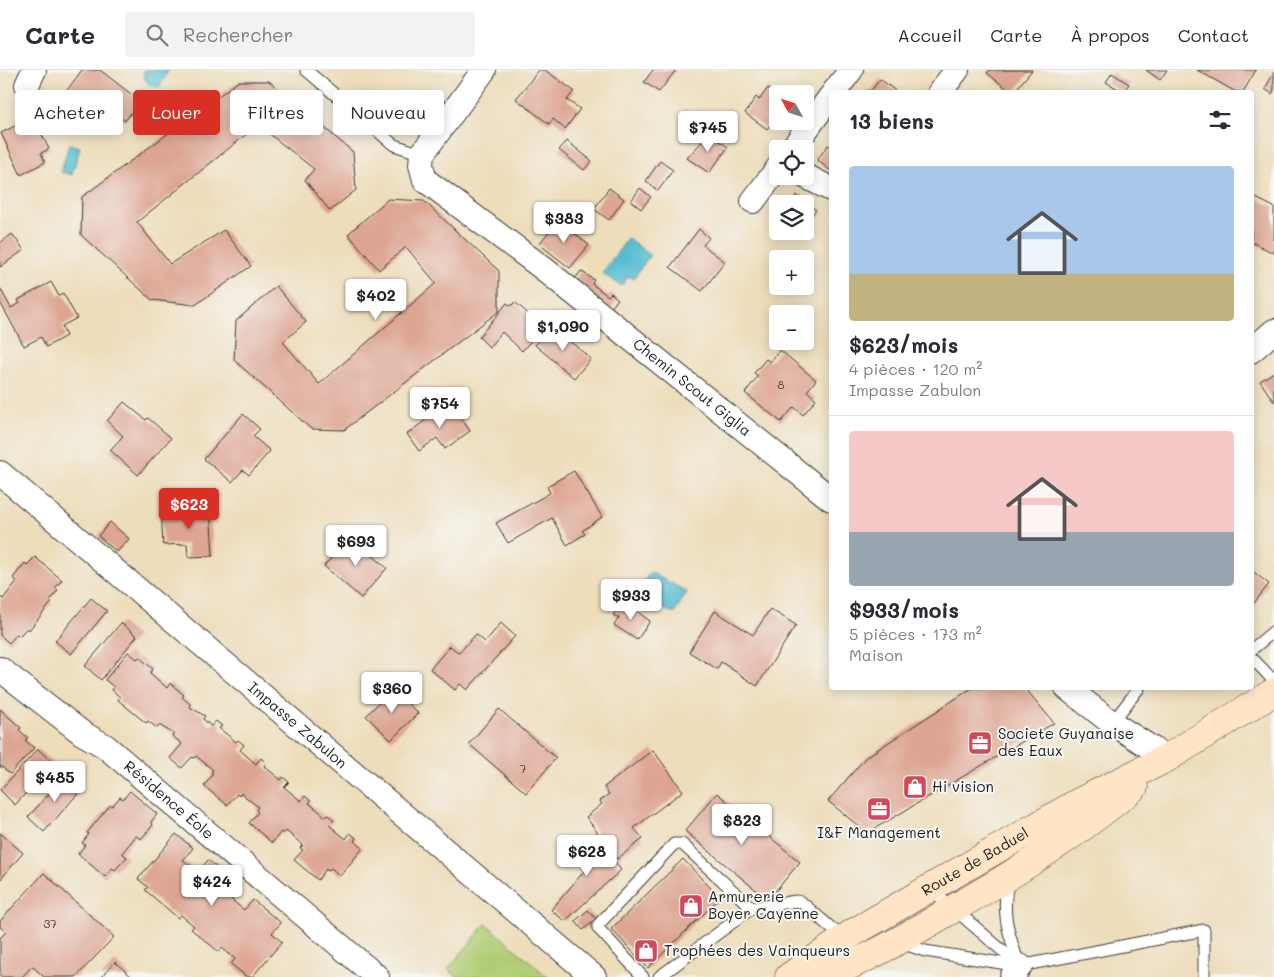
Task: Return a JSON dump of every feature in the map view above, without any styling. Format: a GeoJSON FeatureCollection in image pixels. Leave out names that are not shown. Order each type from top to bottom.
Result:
{"type":"FeatureCollection","features":[{"type":"Feature","properties":{"kind":"main road","name":"Route de Baduel"},"geometry":{"type":"LineString","coordinates":[[789,977],[844,939],[930,888],[1077,804],[1167,758],[1274,692]]}},
{"type":"Feature","properties":{"kind":"main road","name":"Route de Baduel"},"geometry":{"type":"LineString","coordinates":[[824,977],[864,961],[1010,876],[1108,809],[1167,758]]}},
{"type":"Feature","properties":{"kind":"street"},"geometry":{"type":"LineString","coordinates":[[422,154],[484,70]]}},
{"type":"Feature","properties":{"kind":"street"},"geometry":{"type":"LineString","coordinates":[[836,90],[851,70]]}},
{"type":"Feature","properties":{"kind":"street"},"geometry":{"type":"LineString","coordinates":[[942,90],[957,70]]}},
{"type":"Feature","properties":{"kind":"street"},"geometry":{"type":"LineString","coordinates":[[799,140],[829,99]]}},
{"type":"Feature","properties":{"kind":"street","name":"Chemin Scout Giglia"},"geometry":{"type":"LineString","coordinates":[[422,154],[422,173],[425,180],[544,269],[829,497]]}},
{"type":"Feature","properties":{"kind":"street"},"geometry":{"type":"LineString","coordinates":[[753,201],[769,180]]}},
{"type":"Feature","properties":{"kind":"street"},"geometry":{"type":"LineString","coordinates":[[814,180],[829,188]]}},
{"type":"Feature","properties":{"kind":"street"},"geometry":{"type":"LineString","coordinates":[[1254,349],[1274,332]]}},
{"type":"Feature","properties":{"kind":"street","name":"Impasse Zabulon"},"geometry":{"type":"LineString","coordinates":[[0,473],[594,977]]}},
{"type":"Feature","properties":{"kind":"street","name":"Résidence Éole"},"geometry":{"type":"LineString","coordinates":[[0,669],[82,733],[105,746],[377,977]]}},
{"type":"Feature","properties":{"kind":"street"},"geometry":{"type":"LineString","coordinates":[[1070,690],[1112,723],[1167,758]]}},
{"type":"Feature","properties":{"kind":"lane"},"geometry":{"type":"LineString","coordinates":[[306,70],[394,145],[422,154]]}},
{"type":"Feature","properties":{"kind":"lane"},"geometry":{"type":"LineString","coordinates":[[1254,648],[1274,631]]}},
{"type":"Feature","properties":{"kind":"lane"},"geometry":{"type":"LineString","coordinates":[[1254,660],[1274,681]]}},
{"type":"Feature","properties":{"kind":"lane"},"geometry":{"type":"LineString","coordinates":[[1112,723],[1137,690]]}},
{"type":"Feature","properties":{"kind":"lane"},"geometry":{"type":"LineString","coordinates":[[643,977],[598,928],[598,925],[674,844],[682,844],[752,908]]}},
{"type":"Feature","properties":{"kind":"lane"},"geometry":{"type":"LineString","coordinates":[[1010,876],[1005,893],[1006,926],[1016,971]]}},
{"type":"Feature","properties":{"kind":"lane"},"geometry":{"type":"LineString","coordinates":[[930,888],[954,909],[1016,971]]}},
{"type":"Feature","properties":{"kind":"lane"},"geometry":{"type":"LineString","coordinates":[[659,977],[752,908],[796,901],[801,902],[844,939]]}},
{"type":"Feature","properties":{"kind":"lane"},"geometry":{"type":"LineString","coordinates":[[896,942],[1016,971],[1204,930],[1204,977]]}},
{"type":"Feature","properties":{"kind":"green space"},"geometry":{"type":"Polygon","coordinates":[[[486,924],[548,977],[457,977],[448,969],[486,924]]]}},
{"type":"Feature","properties":{"kind":"water"},"geometry":{"type":"Polygon","coordinates":[[[144,70],[169,70],[160,86],[150,86],[144,78],[144,70]]]}},
{"type":"Feature","properties":{"kind":"water"},"geometry":{"type":"Polygon","coordinates":[[[69,144],[80,147],[72,175],[61,172],[69,144]]]}},
{"type":"Feature","properties":{"kind":"water"},"geometry":{"type":"Polygon","coordinates":[[[628,238],[650,255],[633,279],[629,276],[621,286],[602,273],[628,238]]]}},
{"type":"Feature","properties":{"kind":"water"},"geometry":{"type":"Polygon","coordinates":[[[650,572],[687,592],[674,614],[637,594],[650,572]]]}},
{"type":"Feature","properties":{"kind":"building"},"geometry":{"type":"Polygon","coordinates":[[[82,70],[100,70],[133,96],[133,110],[125,121],[123,120],[123,90],[67,90],[82,70]]]}},
{"type":"Feature","properties":{"kind":"building"},"geometry":{"type":"Polygon","coordinates":[[[539,70],[545,70],[574,91],[567,100],[580,109],[565,129],[553,119],[549,124],[516,99],[539,70]]]}},
{"type":"Feature","properties":{"kind":"building"},"geometry":{"type":"Polygon","coordinates":[[[653,70],[676,70],[659,92],[644,82],[653,70]]]}},
{"type":"Feature","properties":{"kind":"building"},"geometry":{"type":"Polygon","coordinates":[[[990,70],[1032,70],[1016,90],[1008,90],[987,73],[990,70]]]}},
{"type":"Feature","properties":{"kind":"building"},"geometry":{"type":"Polygon","coordinates":[[[1146,70],[1167,70],[1160,80],[1146,70]]]}},
{"type":"Feature","properties":{"kind":"building"},"geometry":{"type":"Polygon","coordinates":[[[1197,70],[1256,70],[1244,90],[1232,90],[1197,70]]]}},
{"type":"Feature","properties":{"kind":"building"},"geometry":{"type":"Polygon","coordinates":[[[1274,72],[1274,89],[1272,94],[1265,89],[1274,72]]]}},
{"type":"Feature","properties":{"kind":"building"},"geometry":{"type":"Polygon","coordinates":[[[1112,73],[1129,84],[1124,90],[1120,90],[1106,82],[1112,73]]]}},
{"type":"Feature","properties":{"kind":"building"},"geometry":{"type":"Polygon","coordinates":[[[880,79],[894,90],[872,90],[880,79]]]}},
{"type":"Feature","properties":{"kind":"building"},"geometry":{"type":"Polygon","coordinates":[[[239,81],[269,81],[280,90],[230,90],[230,135],[246,135],[137,222],[170,264],[224,230],[251,266],[195,305],[152,300],[81,235],[82,197],[166,135],[220,135],[220,95],[239,81]]]}},
{"type":"Feature","properties":{"kind":"building"},"geometry":{"type":"Polygon","coordinates":[[[769,89],[769,126],[767,129],[745,113],[756,97],[759,100],[769,89]]]}},
{"type":"Feature","properties":{"kind":"building"},"geometry":{"type":"Polygon","coordinates":[[[15,126],[15,135],[42,135],[49,149],[41,153],[45,162],[21,175],[1,133],[15,126]]]}},
{"type":"Feature","properties":{"kind":"building"},"geometry":{"type":"Polygon","coordinates":[[[323,127],[353,152],[356,190],[330,211],[305,180],[314,169],[271,135],[323,135],[323,127]]]}},
{"type":"Feature","properties":{"kind":"building"},"geometry":{"type":"Polygon","coordinates":[[[709,134],[728,147],[709,173],[687,158],[709,134]]]}},
{"type":"Feature","properties":{"kind":"building"},"geometry":{"type":"Polygon","coordinates":[[[567,141],[592,161],[584,170],[559,150],[567,141]]]}},
{"type":"Feature","properties":{"kind":"building"},"geometry":{"type":"Polygon","coordinates":[[[828,145],[829,146],[829,169],[817,160],[828,145]]]}},
{"type":"Feature","properties":{"kind":"building"},"geometry":{"type":"Polygon","coordinates":[[[660,161],[673,170],[658,191],[646,181],[660,161]]]}},
{"type":"Feature","properties":{"kind":"building"},"geometry":{"type":"Polygon","coordinates":[[[609,188],[624,199],[609,220],[594,209],[609,188]]]}},
{"type":"Feature","properties":{"kind":"building"},"geometry":{"type":"Polygon","coordinates":[[[640,188],[651,197],[641,209],[631,201],[640,188]]]}},
{"type":"Feature","properties":{"kind":"building"},"geometry":{"type":"Polygon","coordinates":[[[1256,198],[1274,207],[1274,253],[1254,243],[1254,202],[1256,198]]]}},
{"type":"Feature","properties":{"kind":"building"},"geometry":{"type":"Polygon","coordinates":[[[388,199],[424,201],[499,271],[499,311],[344,430],[311,429],[234,360],[236,321],[276,286],[306,322],[283,342],[319,384],[436,283],[406,247],[379,270],[348,234],[388,199]]]}},
{"type":"Feature","properties":{"kind":"building"},"geometry":{"type":"Polygon","coordinates":[[[558,220],[589,245],[570,268],[539,244],[558,220]]]}},
{"type":"Feature","properties":{"kind":"building"},"geometry":{"type":"Polygon","coordinates":[[[699,229],[709,238],[703,245],[725,262],[702,291],[670,267],[699,229]]]}},
{"type":"Feature","properties":{"kind":"building"},"geometry":{"type":"Polygon","coordinates":[[[12,234],[24,250],[0,267],[0,243],[12,234]]]}},
{"type":"Feature","properties":{"kind":"building"},"geometry":{"type":"Polygon","coordinates":[[[581,271],[594,280],[592,284],[608,296],[611,293],[618,299],[607,313],[571,284],[581,271]]]}},
{"type":"Feature","properties":{"kind":"building"},"geometry":{"type":"Polygon","coordinates":[[[51,282],[59,296],[63,293],[77,318],[62,326],[66,336],[46,347],[41,337],[24,346],[0,302],[0,288],[11,308],[20,303],[18,300],[51,282]]]}},
{"type":"Feature","properties":{"kind":"building"},"geometry":{"type":"Polygon","coordinates":[[[515,302],[543,327],[522,351],[502,332],[489,347],[479,337],[507,303],[511,306],[515,302]]]}},
{"type":"Feature","properties":{"kind":"building"},"geometry":{"type":"Polygon","coordinates":[[[552,326],[591,359],[574,378],[535,345],[552,326]]]}},
{"type":"Feature","properties":{"kind":"building"},"geometry":{"type":"Polygon","coordinates":[[[780,350],[816,380],[807,391],[816,399],[803,415],[794,407],[781,422],[745,393],[758,376],[754,373],[766,359],[770,362],[780,350]]]}},
{"type":"Feature","properties":{"kind":"building"},"geometry":{"type":"Polygon","coordinates":[[[1274,372],[1274,402],[1260,381],[1274,372]]]}},
{"type":"Feature","properties":{"kind":"building"},"geometry":{"type":"Polygon","coordinates":[[[124,402],[146,420],[148,418],[171,438],[138,475],[110,450],[123,436],[107,421],[124,402]]]}},
{"type":"Feature","properties":{"kind":"building"},"geometry":{"type":"Polygon","coordinates":[[[450,402],[470,431],[445,449],[437,438],[419,451],[407,434],[450,402]]]}},
{"type":"Feature","properties":{"kind":"building"},"geometry":{"type":"Polygon","coordinates":[[[243,414],[260,429],[253,436],[270,451],[249,475],[243,470],[232,482],[204,459],[243,414]]]}},
{"type":"Feature","properties":{"kind":"building"},"geometry":{"type":"Polygon","coordinates":[[[574,471],[602,517],[582,531],[585,534],[567,545],[552,518],[508,543],[496,523],[550,493],[547,486],[574,471]]]}},
{"type":"Feature","properties":{"kind":"building"},"geometry":{"type":"Polygon","coordinates":[[[210,507],[213,556],[188,557],[187,544],[163,545],[161,509],[210,507]]]}},
{"type":"Feature","properties":{"kind":"building"},"geometry":{"type":"Polygon","coordinates":[[[110,522],[129,539],[117,552],[98,536],[110,522]]]}},
{"type":"Feature","properties":{"kind":"building"},"geometry":{"type":"Polygon","coordinates":[[[350,536],[387,568],[361,598],[324,566],[350,536]]]}},
{"type":"Feature","properties":{"kind":"building"},"geometry":{"type":"Polygon","coordinates":[[[35,557],[62,580],[55,588],[58,590],[50,600],[52,602],[29,630],[27,628],[19,636],[17,634],[9,643],[0,635],[0,597],[3,599],[17,581],[13,578],[25,563],[27,565],[35,557]]]}},
{"type":"Feature","properties":{"kind":"building"},"geometry":{"type":"Polygon","coordinates":[[[1254,572],[1269,584],[1254,603],[1254,572]]]}},
{"type":"Feature","properties":{"kind":"building"},"geometry":{"type":"Polygon","coordinates":[[[91,598],[107,611],[71,654],[55,641],[91,598]]]}},
{"type":"Feature","properties":{"kind":"building"},"geometry":{"type":"Polygon","coordinates":[[[623,601],[650,621],[637,640],[614,625],[619,618],[613,615],[623,601]]]}},
{"type":"Feature","properties":{"kind":"building"},"geometry":{"type":"Polygon","coordinates":[[[770,609],[796,625],[757,686],[721,662],[717,669],[689,652],[715,611],[753,635],[770,609]]]}},
{"type":"Feature","properties":{"kind":"building"},"geometry":{"type":"Polygon","coordinates":[[[121,623],[137,636],[101,680],[85,666],[121,623]]]}},
{"type":"Feature","properties":{"kind":"building"},"geometry":{"type":"Polygon","coordinates":[[[501,623],[515,636],[467,690],[460,684],[455,690],[430,669],[450,646],[459,653],[476,634],[485,642],[501,623]]]}},
{"type":"Feature","properties":{"kind":"building"},"geometry":{"type":"Polygon","coordinates":[[[128,652],[137,659],[139,657],[153,669],[150,673],[167,688],[170,683],[184,695],[182,697],[191,705],[190,707],[205,716],[203,719],[211,726],[216,721],[222,726],[219,728],[236,742],[238,740],[244,745],[240,750],[256,764],[261,758],[266,763],[264,766],[281,780],[283,777],[289,782],[284,787],[301,801],[305,796],[311,801],[309,803],[326,817],[328,815],[334,820],[329,825],[346,839],[350,833],[356,838],[354,841],[363,848],[340,876],[331,868],[328,871],[326,869],[318,880],[294,860],[303,850],[300,848],[303,845],[286,831],[283,834],[281,832],[272,843],[249,823],[258,812],[256,810],[258,807],[241,793],[239,796],[237,794],[227,805],[204,786],[213,774],[211,773],[213,770],[196,756],[192,757],[182,768],[170,758],[182,744],[172,736],[174,734],[159,725],[157,728],[148,721],[146,723],[118,700],[120,697],[112,690],[114,687],[105,680],[128,652]]]}},
{"type":"Feature","properties":{"kind":"building"},"geometry":{"type":"Polygon","coordinates":[[[392,689],[418,713],[391,740],[366,716],[392,689]]]}},
{"type":"Feature","properties":{"kind":"building"},"geometry":{"type":"Polygon","coordinates":[[[969,690],[1027,690],[1054,723],[867,833],[828,801],[866,757],[969,690]]]}},
{"type":"Feature","properties":{"kind":"building"},"geometry":{"type":"Polygon","coordinates":[[[0,709],[21,728],[19,730],[28,738],[25,740],[34,748],[10,774],[1,766],[0,768],[0,709]]]}},
{"type":"Feature","properties":{"kind":"building"},"geometry":{"type":"Polygon","coordinates":[[[499,709],[556,758],[526,793],[469,744],[499,709]]]}},
{"type":"Feature","properties":{"kind":"building"},"geometry":{"type":"Polygon","coordinates":[[[38,749],[53,763],[15,805],[0,790],[38,749]]]}},
{"type":"Feature","properties":{"kind":"building"},"geometry":{"type":"Polygon","coordinates":[[[653,750],[683,791],[634,828],[643,839],[617,859],[586,817],[602,804],[600,801],[609,794],[604,787],[653,750]]]}},
{"type":"Feature","properties":{"kind":"building"},"geometry":{"type":"Polygon","coordinates":[[[66,775],[82,789],[44,832],[28,817],[66,775]]]}},
{"type":"Feature","properties":{"kind":"building"},"geometry":{"type":"Polygon","coordinates":[[[130,791],[157,814],[151,822],[153,825],[141,839],[136,836],[122,853],[127,857],[115,870],[112,868],[105,877],[78,854],[85,845],[82,843],[89,834],[87,833],[110,805],[112,806],[120,797],[123,799],[130,791]]]}},
{"type":"Feature","properties":{"kind":"building"},"geometry":{"type":"Polygon","coordinates":[[[717,793],[800,862],[768,900],[685,831],[717,793]]]}},
{"type":"Feature","properties":{"kind":"building"},"geometry":{"type":"Polygon","coordinates":[[[0,833],[23,853],[0,880],[0,833]]]}},
{"type":"Feature","properties":{"kind":"building"},"geometry":{"type":"Polygon","coordinates":[[[176,834],[193,848],[183,860],[198,872],[208,860],[237,885],[227,896],[244,910],[253,900],[281,923],[272,933],[282,942],[252,977],[247,977],[231,964],[235,959],[222,948],[219,952],[191,929],[194,926],[181,915],[178,918],[145,890],[148,887],[138,879],[176,834]]]}},
{"type":"Feature","properties":{"kind":"building"},"geometry":{"type":"Polygon","coordinates":[[[594,834],[621,870],[565,921],[551,910],[586,869],[571,851],[594,834]]]}},
{"type":"Feature","properties":{"kind":"building"},"geometry":{"type":"Polygon","coordinates":[[[683,859],[720,898],[648,968],[611,929],[683,859]]]}},
{"type":"Feature","properties":{"kind":"building"},"geometry":{"type":"Polygon","coordinates":[[[44,873],[114,937],[76,977],[44,977],[32,966],[22,977],[0,977],[0,938],[6,932],[0,927],[0,921],[44,873]]]}},
{"type":"Feature","properties":{"kind":"building"},"geometry":{"type":"Polygon","coordinates":[[[588,910],[596,919],[583,930],[575,921],[588,910]]]}},
{"type":"Feature","properties":{"kind":"building"},"geometry":{"type":"Polygon","coordinates":[[[115,962],[132,977],[101,977],[115,962]]]}},
{"type":"Feature","properties":{"kind":"place","name":"Societe Guyanaise des Eaux"},"geometry":{"type":"Point","coordinates":[980,743]}},
{"type":"Feature","properties":{"kind":"place","name":"Hi vision"},"geometry":{"type":"Point","coordinates":[915,787]}},
{"type":"Feature","properties":{"kind":"place","name":"I&F Management"},"geometry":{"type":"Point","coordinates":[879,809]}},
{"type":"Feature","properties":{"kind":"place","name":"Armurerie Boyer Cayenne"},"geometry":{"type":"Point","coordinates":[691,906]}},
{"type":"Feature","properties":{"kind":"place","name":"Trophées des Vainqueurs"},"geometry":{"type":"Point","coordinates":[646,951]}}]}
